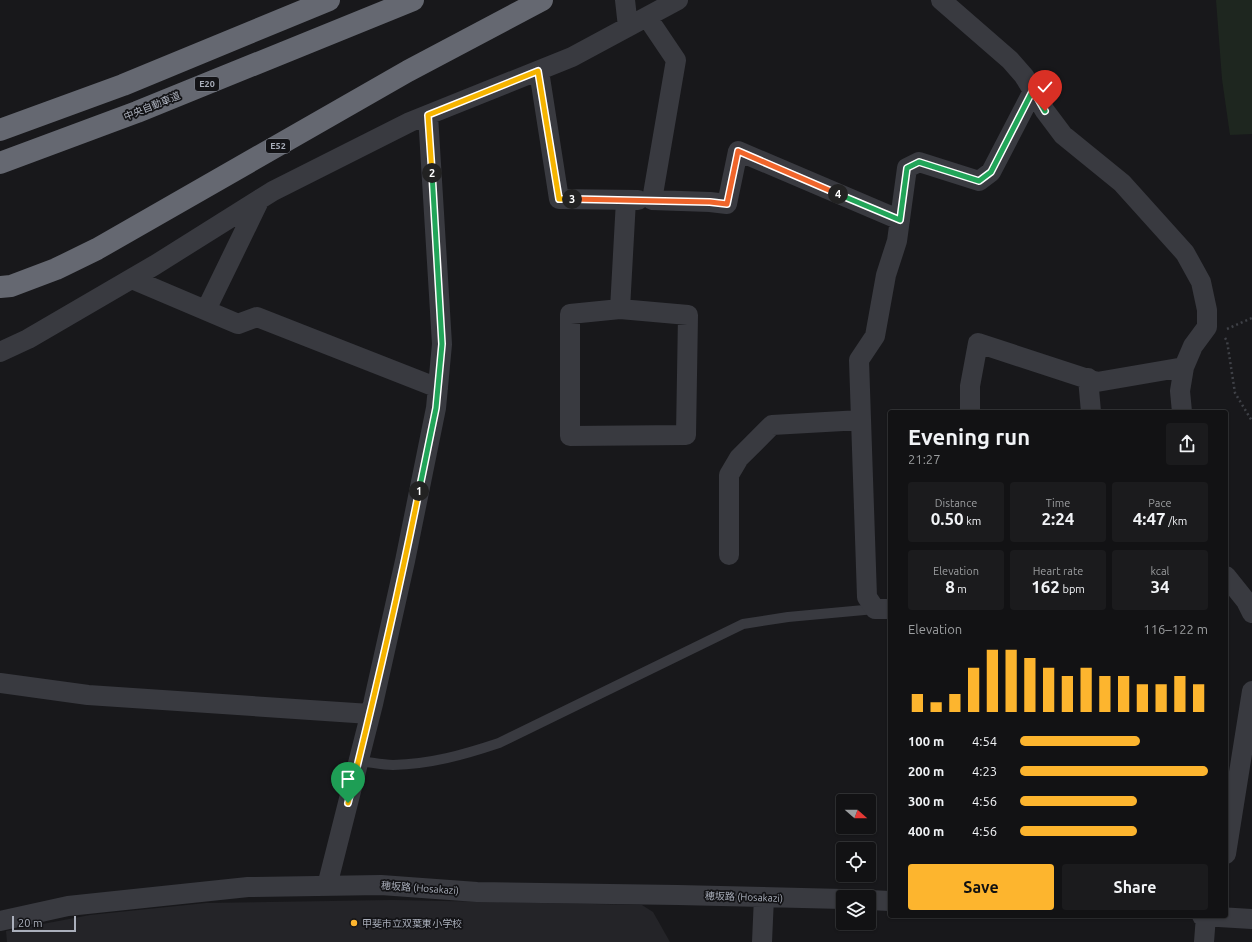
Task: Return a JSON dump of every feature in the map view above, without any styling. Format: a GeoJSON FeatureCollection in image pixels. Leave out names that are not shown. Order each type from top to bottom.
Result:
{"type":"FeatureCollection","features":[{"type":"Feature","properties":{"kind":"highway"},"geometry":{"type":"LineString","coordinates":[[0,130],[123,85],[329,0]]}},
{"type":"Feature","properties":{"kind":"highway","name":"中央自動車道"},"geometry":{"type":"LineString","coordinates":[[0,163],[137,112],[413,0]]}},
{"type":"Feature","properties":{"kind":"highway","name":"E52"},"geometry":{"type":"LineString","coordinates":[[6,287],[56,270],[97,249],[408,71],[542,0]]}},
{"type":"Feature","properties":{"kind":"street"},"geometry":{"type":"LineString","coordinates":[[0,352],[28,339],[132,279],[273,190],[410,122],[572,57],[626,12],[647,16],[678,0]]}},
{"type":"Feature","properties":{"kind":"street"},"geometry":{"type":"LineString","coordinates":[[941,0],[1010,60],[1024,76],[1045,111],[1063,135],[1122,183],[1185,253],[1200,282],[1208,310],[1207,327],[1193,346],[1184,367],[1180,390],[1182,410]]}},
{"type":"Feature","properties":{"kind":"street"},"geometry":{"type":"LineString","coordinates":[[647,16],[676,60],[652,200]]}},
{"type":"Feature","properties":{"kind":"street"},"geometry":{"type":"LineString","coordinates":[[538,71],[559,199],[652,200],[727,204],[738,151],[900,220]]}},
{"type":"Feature","properties":{"kind":"street"},"geometry":{"type":"LineString","coordinates":[[883,609],[867,596],[859,360],[875,336],[886,275],[897,241],[907,168],[919,162],[979,181],[991,172],[1033,90]]}},
{"type":"Feature","properties":{"kind":"street"},"geometry":{"type":"LineString","coordinates":[[327,886],[359,761],[405,561],[436,408],[442,344],[428,115]]}},
{"type":"Feature","properties":{"kind":"street"},"geometry":{"type":"LineString","coordinates":[[206,310],[260,199]]}},
{"type":"Feature","properties":{"kind":"street"},"geometry":{"type":"LineString","coordinates":[[620,309],[626,200]]}},
{"type":"Feature","properties":{"kind":"street"},"geometry":{"type":"LineString","coordinates":[[132,279],[238,324],[257,317],[438,388]]}},
{"type":"Feature","properties":{"kind":"street"},"geometry":{"type":"LineString","coordinates":[[620,309],[688,315],[686,435],[570,436],[570,314],[620,309]]}},
{"type":"Feature","properties":{"kind":"street"},"geometry":{"type":"LineString","coordinates":[[970,410],[970,386],[978,343],[1097,382],[1184,367]]}},
{"type":"Feature","properties":{"kind":"street"},"geometry":{"type":"LineString","coordinates":[[1088,378],[1091,410]]}},
{"type":"Feature","properties":{"kind":"street"},"geometry":{"type":"LineString","coordinates":[[730,555],[729,475],[739,458],[772,425],[861,420]]}},
{"type":"Feature","properties":{"kind":"street"},"geometry":{"type":"LineString","coordinates":[[1228,579],[1246,602],[1252,613]]}},
{"type":"Feature","properties":{"kind":"street"},"geometry":{"type":"LineString","coordinates":[[0,683],[88,695],[370,714]]}},
{"type":"Feature","properties":{"kind":"street"},"geometry":{"type":"LineString","coordinates":[[1228,841],[1252,691]]}},
{"type":"Feature","properties":{"kind":"street","name":"穂坂路 (Hosakazi)"},"geometry":{"type":"LineString","coordinates":[[0,921],[68,906],[240,888],[381,885],[477,892],[836,899]]}},
{"type":"Feature","properties":{"kind":"street"},"geometry":{"type":"LineString","coordinates":[[762,942],[764,897]]}},
{"type":"Feature","properties":{"kind":"street"},"geometry":{"type":"LineString","coordinates":[[876,900],[888,900]]}},
{"type":"Feature","properties":{"kind":"street"},"geometry":{"type":"LineString","coordinates":[[1228,917],[1252,919]]}},
{"type":"Feature","properties":{"kind":"street"},"geometry":{"type":"LineString","coordinates":[[1204,942],[1206,918]]}},
{"type":"Feature","properties":{"kind":"lane"},"geometry":{"type":"LineString","coordinates":[[359,761],[391,765],[429,762],[462,755],[499,743],[742,624],[788,617],[883,609]]}},
{"type":"Feature","properties":{"kind":"path"},"geometry":{"type":"LineString","coordinates":[[1208,310],[1226,341],[1235,393],[1252,421]]}},
{"type":"Feature","properties":{"kind":"path"},"geometry":{"type":"LineString","coordinates":[[1221,332],[1252,318]]}},
{"type":"Feature","properties":{"kind":"shaded area"},"geometry":{"type":"Polygon","coordinates":[[[1216,0],[1252,0],[1252,134],[1230,135],[1222,79],[1216,0]]]}},
{"type":"Feature","properties":{"kind":"shaded area","name":"甲斐市立双葉東小学校"},"geometry":{"type":"Polygon","coordinates":[[[392,900],[642,905],[653,912],[670,942],[7,942],[6,931],[90,915],[206,903],[392,900]]]}},
{"type":"Feature","properties":{"kind":"place","name":"甲斐市立双葉東小学校"},"geometry":{"type":"Point","coordinates":[354,923]}},
{"type":"Feature","properties":{"kind":"route"},"geometry":{"type":"LineString","coordinates":[[348,803],[373,704],[405,561],[436,408],[442,344],[428,115],[538,71],[559,199],[652,200],[727,204],[738,151],[900,220],[907,168],[919,162],[979,181],[991,172],[1033,90],[1045,111]]}}]}
